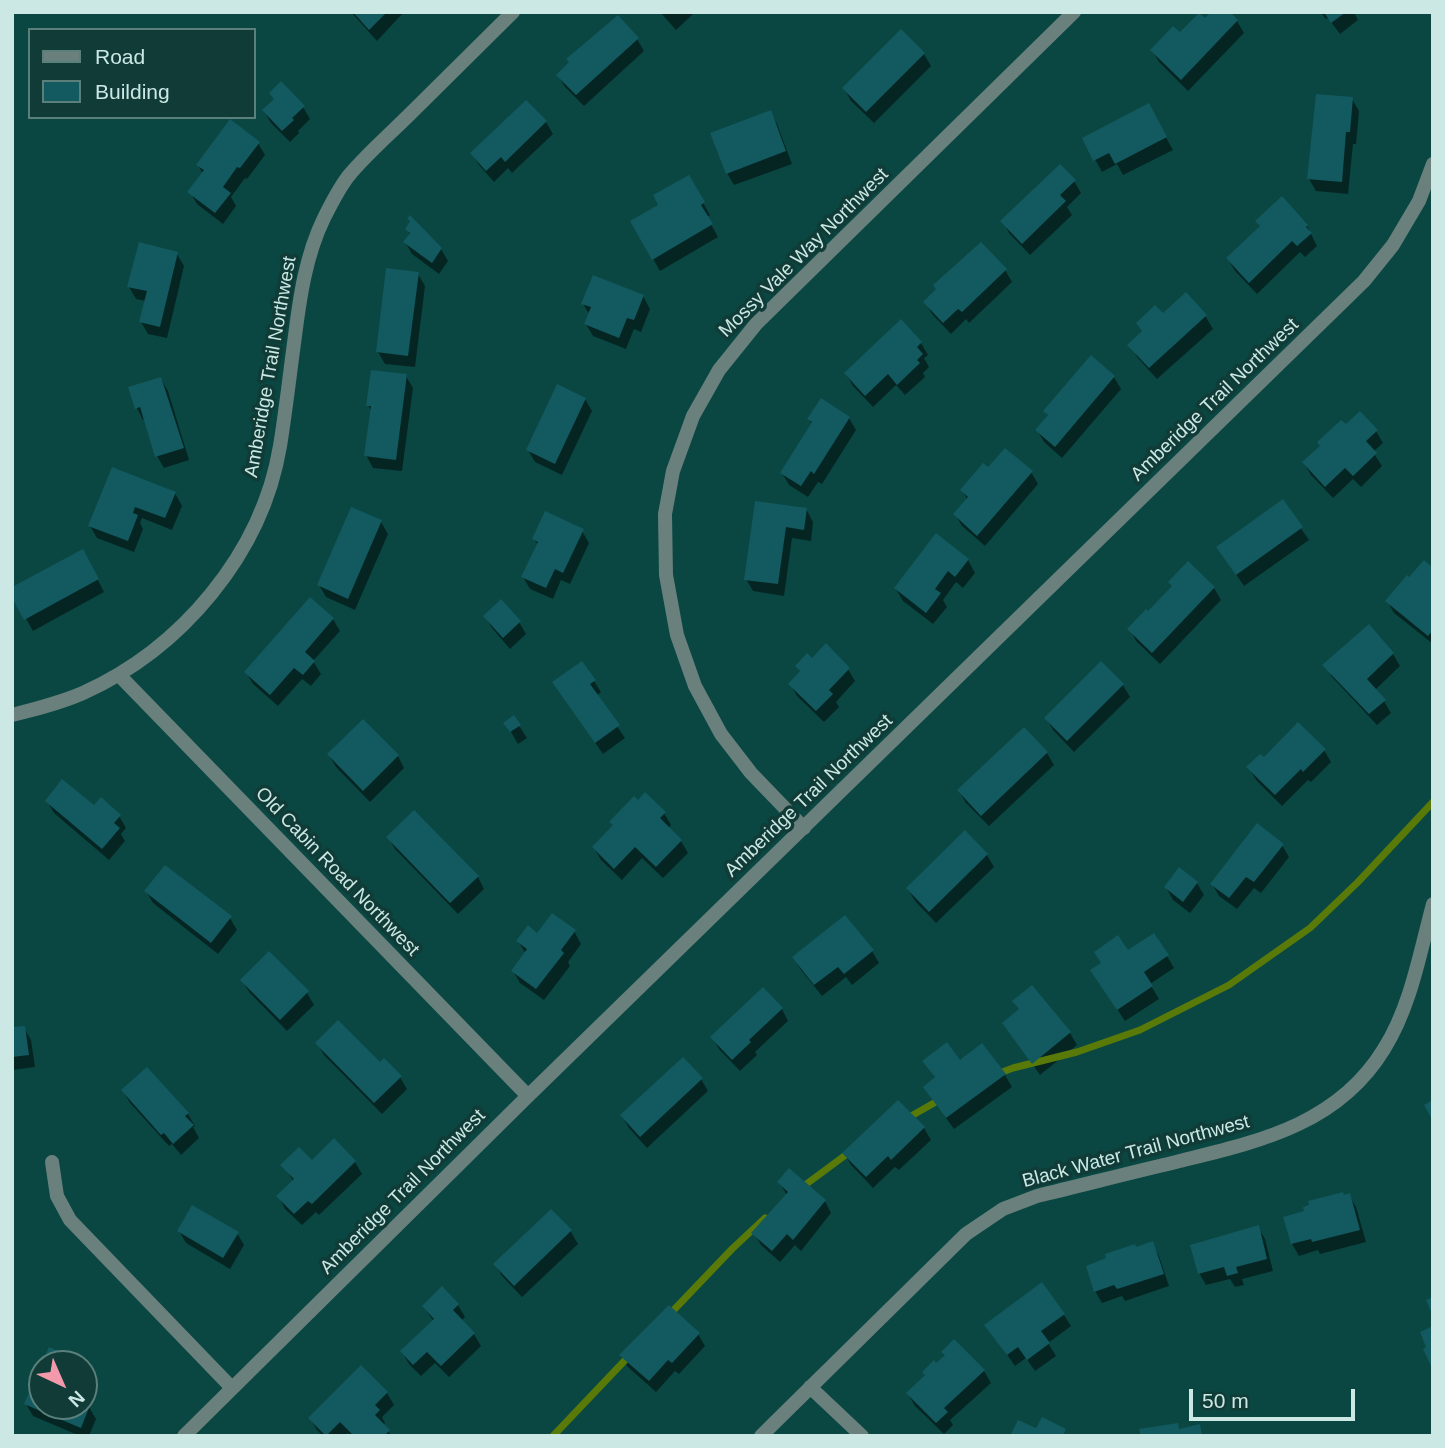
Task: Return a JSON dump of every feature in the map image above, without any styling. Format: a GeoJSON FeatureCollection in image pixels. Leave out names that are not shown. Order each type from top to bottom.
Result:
{"type":"FeatureCollection","features":[{"type":"Feature","properties":{"kind":"street","name":"Amberidge Trail Northwest"},"geometry":{"type":"LineString","coordinates":[[12,715],[44,708],[82,694],[119,675],[162,645],[200,608],[228,572],[254,526],[269,488],[279,449],[300,296],[307,264],[323,219],[349,174],[513,12]]}},
{"type":"Feature","properties":{"kind":"street","name":"Mossy Vale Way Northwest"},"geometry":{"type":"LineString","coordinates":[[804,828],[751,773],[729,744],[690,673],[677,635],[666,575],[666,514],[673,471],[693,415],[719,370],[756,324],[1074,12]]}},
{"type":"Feature","properties":{"kind":"street","name":"Amberidge Trail Northwest"},"geometry":{"type":"LineString","coordinates":[[184,1436],[528,1096],[1364,281],[1393,246],[1419,201],[1433,164]]}},
{"type":"Feature","properties":{"kind":"street","name":"Old Cabin Road Northwest"},"geometry":{"type":"LineString","coordinates":[[119,675],[528,1096]]}},
{"type":"Feature","properties":{"kind":"street","name":"Black Water Trail Northwest"},"geometry":{"type":"LineString","coordinates":[[761,1436],[966,1234],[1003,1209],[1037,1196],[1251,1143],[1295,1127],[1320,1114],[1346,1094],[1366,1074],[1384,1049],[1405,1004],[1433,904]]}},
{"type":"Feature","properties":{"kind":"street"},"geometry":{"type":"LineString","coordinates":[[52,1162],[57,1196],[70,1220],[232,1388]]}},
{"type":"Feature","properties":{"kind":"street"},"geometry":{"type":"LineString","coordinates":[[810,1387],[862,1436]]}},
{"type":"Feature","properties":{"kind":"building"},"geometry":{"type":"Polygon","coordinates":[[[353,12],[387,12],[369,30],[353,12]]]}},
{"type":"Feature","properties":{"kind":"building"},"geometry":{"type":"Polygon","coordinates":[[[1211,12],[1230,12],[1238,20],[1181,80],[1150,50],[1173,26],[1180,32],[1199,13],[1205,18],[1211,12]]]}},
{"type":"Feature","properties":{"kind":"building"},"geometry":{"type":"Polygon","coordinates":[[[1324,12],[1346,12],[1331,23],[1324,12]]]}},
{"type":"Feature","properties":{"kind":"building"},"geometry":{"type":"Polygon","coordinates":[[[618,15],[639,38],[576,95],[556,75],[569,62],[566,59],[618,15]]]}},
{"type":"Feature","properties":{"kind":"building"},"geometry":{"type":"Polygon","coordinates":[[[901,29],[925,53],[866,112],[842,88],[901,29]]]}},
{"type":"Feature","properties":{"kind":"building"},"geometry":{"type":"Polygon","coordinates":[[[281,81],[305,106],[282,131],[262,110],[274,99],[269,93],[281,81]]]}},
{"type":"Feature","properties":{"kind":"building"},"geometry":{"type":"Polygon","coordinates":[[[1316,94],[1353,97],[1350,132],[1346,132],[1342,182],[1307,179],[1316,94]]]}},
{"type":"Feature","properties":{"kind":"building"},"geometry":{"type":"Polygon","coordinates":[[[526,100],[547,121],[505,162],[501,157],[486,171],[470,153],[526,100]]]}},
{"type":"Feature","properties":{"kind":"building"},"geometry":{"type":"Polygon","coordinates":[[[1149,103],[1167,137],[1115,164],[1109,153],[1093,161],[1082,138],[1149,103]]]}},
{"type":"Feature","properties":{"kind":"building"},"geometry":{"type":"Polygon","coordinates":[[[771,110],[786,151],[726,174],[710,133],[771,110]]]}},
{"type":"Feature","properties":{"kind":"building"},"geometry":{"type":"Polygon","coordinates":[[[230,119],[260,142],[223,187],[231,193],[215,213],[187,192],[204,170],[196,165],[230,119]]]}},
{"type":"Feature","properties":{"kind":"building"},"geometry":{"type":"Polygon","coordinates":[[[1060,164],[1076,180],[1060,195],[1066,201],[1022,244],[1000,221],[1060,164]]]}},
{"type":"Feature","properties":{"kind":"building"},"geometry":{"type":"Polygon","coordinates":[[[689,175],[705,202],[701,205],[713,224],[652,260],[630,221],[658,205],[653,195],[689,175]]]}},
{"type":"Feature","properties":{"kind":"building"},"geometry":{"type":"Polygon","coordinates":[[[1282,196],[1312,233],[1297,246],[1292,241],[1249,283],[1226,258],[1260,226],[1255,221],[1282,196]]]}},
{"type":"Feature","properties":{"kind":"building"},"geometry":{"type":"Polygon","coordinates":[[[410,215],[442,248],[432,263],[403,242],[410,233],[405,229],[410,215]]]}},
{"type":"Feature","properties":{"kind":"building"},"geometry":{"type":"Polygon","coordinates":[[[139,242],[178,252],[160,327],[139,322],[147,291],[127,287],[139,242]]]}},
{"type":"Feature","properties":{"kind":"building"},"geometry":{"type":"Polygon","coordinates":[[[981,242],[1007,269],[962,312],[958,309],[943,323],[923,302],[936,289],[933,285],[981,242]]]}},
{"type":"Feature","properties":{"kind":"building"},"geometry":{"type":"Polygon","coordinates":[[[386,268],[419,272],[408,356],[376,352],[386,268]]]}},
{"type":"Feature","properties":{"kind":"building"},"geometry":{"type":"Polygon","coordinates":[[[593,275],[644,295],[634,320],[627,318],[619,338],[584,324],[591,307],[581,304],[593,275]]]}},
{"type":"Feature","properties":{"kind":"building"},"geometry":{"type":"Polygon","coordinates":[[[1186,292],[1207,315],[1149,368],[1127,345],[1142,331],[1136,323],[1155,305],[1163,313],[1186,292]]]}},
{"type":"Feature","properties":{"kind":"building"},"geometry":{"type":"Polygon","coordinates":[[[901,319],[922,342],[917,347],[923,354],[917,360],[920,363],[897,385],[888,374],[865,396],[844,373],[901,319]]]}},
{"type":"Feature","properties":{"kind":"building"},"geometry":{"type":"Polygon","coordinates":[[[1091,355],[1115,376],[1055,447],[1035,430],[1048,415],[1043,411],[1091,355]]]}},
{"type":"Feature","properties":{"kind":"building"},"geometry":{"type":"Polygon","coordinates":[[[371,370],[407,374],[396,460],[364,456],[371,406],[366,406],[371,370]]]}},
{"type":"Feature","properties":{"kind":"building"},"geometry":{"type":"Polygon","coordinates":[[[161,377],[184,448],[155,457],[140,407],[135,409],[128,387],[161,377]]]}},
{"type":"Feature","properties":{"kind":"building"},"geometry":{"type":"Polygon","coordinates":[[[557,384],[586,398],[555,464],[526,450],[557,384]]]}},
{"type":"Feature","properties":{"kind":"building"},"geometry":{"type":"Polygon","coordinates":[[[821,398],[850,417],[814,474],[811,471],[801,486],[780,473],[812,422],[807,419],[821,398]]]}},
{"type":"Feature","properties":{"kind":"building"},"geometry":{"type":"Polygon","coordinates":[[[1360,411],[1378,430],[1366,441],[1377,453],[1353,476],[1345,468],[1325,487],[1302,462],[1320,446],[1317,442],[1341,420],[1346,424],[1360,411]]]}},
{"type":"Feature","properties":{"kind":"building"},"geometry":{"type":"Polygon","coordinates":[[[1005,448],[1033,471],[977,536],[953,514],[968,497],[960,490],[983,463],[988,467],[1005,448]]]}},
{"type":"Feature","properties":{"kind":"building"},"geometry":{"type":"Polygon","coordinates":[[[112,467],[176,492],[165,518],[135,507],[133,513],[138,515],[128,541],[88,526],[112,467]]]}},
{"type":"Feature","properties":{"kind":"building"},"geometry":{"type":"Polygon","coordinates":[[[1283,499],[1303,527],[1236,575],[1216,547],[1283,499]]]}},
{"type":"Feature","properties":{"kind":"building"},"geometry":{"type":"Polygon","coordinates":[[[755,501],[807,508],[804,530],[786,527],[778,584],[744,580],[755,501]]]}},
{"type":"Feature","properties":{"kind":"building"},"geometry":{"type":"Polygon","coordinates":[[[351,507],[382,520],[348,599],[317,585],[351,507]]]}},
{"type":"Feature","properties":{"kind":"building"},"geometry":{"type":"Polygon","coordinates":[[[545,511],[584,529],[563,573],[555,569],[546,588],[521,577],[538,542],[532,539],[545,511]]]}},
{"type":"Feature","properties":{"kind":"building"},"geometry":{"type":"Polygon","coordinates":[[[936,533],[969,559],[955,577],[948,571],[935,589],[941,593],[926,613],[894,588],[936,533]]]}},
{"type":"Feature","properties":{"kind":"building"},"geometry":{"type":"Polygon","coordinates":[[[83,549],[99,579],[24,620],[12,598],[12,587],[83,549]]]}},
{"type":"Feature","properties":{"kind":"building"},"geometry":{"type":"Polygon","coordinates":[[[1424,560],[1433,568],[1433,630],[1428,636],[1385,601],[1424,560]]]}},
{"type":"Feature","properties":{"kind":"building"},"geometry":{"type":"Polygon","coordinates":[[[1188,561],[1215,587],[1152,653],[1127,629],[1172,586],[1168,582],[1188,561]]]}},
{"type":"Feature","properties":{"kind":"building"},"geometry":{"type":"Polygon","coordinates":[[[310,597],[334,618],[305,652],[315,661],[303,675],[294,668],[270,695],[244,672],[310,597]]]}},
{"type":"Feature","properties":{"kind":"building"},"geometry":{"type":"Polygon","coordinates":[[[501,599],[521,621],[503,638],[483,616],[501,599]]]}},
{"type":"Feature","properties":{"kind":"building"},"geometry":{"type":"Polygon","coordinates":[[[1369,624],[1394,653],[1367,679],[1386,700],[1369,714],[1322,665],[1369,624]]]}},
{"type":"Feature","properties":{"kind":"building"},"geometry":{"type":"Polygon","coordinates":[[[826,643],[850,668],[829,690],[833,694],[816,711],[788,684],[800,671],[795,666],[807,653],[812,658],[826,643]]]}},
{"type":"Feature","properties":{"kind":"building"},"geometry":{"type":"Polygon","coordinates":[[[582,661],[596,680],[590,684],[620,725],[595,743],[552,682],[582,661]]]}},
{"type":"Feature","properties":{"kind":"building"},"geometry":{"type":"Polygon","coordinates":[[[1101,661],[1124,684],[1067,741],[1044,718],[1101,661]]]}},
{"type":"Feature","properties":{"kind":"building"},"geometry":{"type":"Polygon","coordinates":[[[514,715],[521,725],[510,732],[503,723],[514,715]]]}},
{"type":"Feature","properties":{"kind":"building"},"geometry":{"type":"Polygon","coordinates":[[[363,719],[399,755],[363,791],[327,754],[363,719]]]}},
{"type":"Feature","properties":{"kind":"building"},"geometry":{"type":"Polygon","coordinates":[[[1298,722],[1326,749],[1275,795],[1246,767],[1260,754],[1264,757],[1298,722]]]}},
{"type":"Feature","properties":{"kind":"building"},"geometry":{"type":"Polygon","coordinates":[[[1024,727],[1048,752],[981,816],[957,790],[1024,727]]]}},
{"type":"Feature","properties":{"kind":"building"},"geometry":{"type":"Polygon","coordinates":[[[62,779],[94,805],[101,797],[121,815],[114,823],[120,828],[102,849],[45,801],[62,779]]]}},
{"type":"Feature","properties":{"kind":"building"},"geometry":{"type":"Polygon","coordinates":[[[645,792],[666,812],[660,818],[682,840],[656,867],[635,847],[614,869],[592,847],[613,825],[609,822],[634,796],[638,800],[645,792]]]}},
{"type":"Feature","properties":{"kind":"building"},"geometry":{"type":"Polygon","coordinates":[[[414,810],[479,876],[450,903],[386,837],[414,810]]]}},
{"type":"Feature","properties":{"kind":"building"},"geometry":{"type":"Polygon","coordinates":[[[1257,823],[1284,844],[1254,882],[1246,877],[1229,898],[1210,884],[1257,823]]]}},
{"type":"Feature","properties":{"kind":"building"},"geometry":{"type":"Polygon","coordinates":[[[965,830],[988,854],[929,912],[906,888],[965,830]]]}},
{"type":"Feature","properties":{"kind":"building"},"geometry":{"type":"Polygon","coordinates":[[[165,865],[232,916],[211,943],[144,891],[165,865]]]}},
{"type":"Feature","properties":{"kind":"building"},"geometry":{"type":"Polygon","coordinates":[[[1179,867],[1198,882],[1183,902],[1164,887],[1179,867]]]}},
{"type":"Feature","properties":{"kind":"building"},"geometry":{"type":"Polygon","coordinates":[[[552,913],[576,930],[561,950],[564,953],[536,989],[511,971],[527,949],[516,941],[528,925],[537,933],[552,913]]]}},
{"type":"Feature","properties":{"kind":"building"},"geometry":{"type":"Polygon","coordinates":[[[845,915],[874,950],[844,974],[838,967],[814,985],[792,957],[845,915]]]}},
{"type":"Feature","properties":{"kind":"building"},"geometry":{"type":"Polygon","coordinates":[[[1154,933],[1169,955],[1144,972],[1153,986],[1117,1010],[1090,970],[1101,963],[1094,952],[1118,935],[1128,950],[1154,933]]]}},
{"type":"Feature","properties":{"kind":"building"},"geometry":{"type":"Polygon","coordinates":[[[269,951],[309,991],[280,1020],[240,980],[269,951]]]}},
{"type":"Feature","properties":{"kind":"building"},"geometry":{"type":"Polygon","coordinates":[[[1032,985],[1071,1032],[1032,1064],[1002,1023],[1019,1009],[1012,1001],[1032,985]]]}},
{"type":"Feature","properties":{"kind":"building"},"geometry":{"type":"Polygon","coordinates":[[[763,987],[783,1008],[732,1060],[710,1037],[763,987]]]}},
{"type":"Feature","properties":{"kind":"building"},"geometry":{"type":"Polygon","coordinates":[[[338,1020],[380,1062],[384,1058],[402,1076],[374,1103],[315,1043],[338,1020]]]}},
{"type":"Feature","properties":{"kind":"building"},"geometry":{"type":"Polygon","coordinates":[[[25,1026],[29,1055],[12,1057],[12,1027],[25,1026]]]}},
{"type":"Feature","properties":{"kind":"building"},"geometry":{"type":"Polygon","coordinates":[[[947,1042],[960,1060],[982,1043],[1006,1074],[946,1118],[923,1087],[935,1077],[922,1061],[947,1042]]]}},
{"type":"Feature","properties":{"kind":"building"},"geometry":{"type":"Polygon","coordinates":[[[683,1057],[703,1078],[640,1137],[620,1115],[683,1057]]]}},
{"type":"Feature","properties":{"kind":"building"},"geometry":{"type":"Polygon","coordinates":[[[147,1067],[189,1113],[185,1116],[194,1125],[173,1144],[164,1133],[161,1135],[121,1090],[147,1067]]]}},
{"type":"Feature","properties":{"kind":"building"},"geometry":{"type":"Polygon","coordinates":[[[898,1100],[925,1127],[891,1160],[888,1156],[866,1177],[842,1153],[898,1100]]]}},
{"type":"Feature","properties":{"kind":"building"},"geometry":{"type":"Polygon","coordinates":[[[1433,1100],[1433,1121],[1424,1105],[1433,1100]]]}},
{"type":"Feature","properties":{"kind":"building"},"geometry":{"type":"Polygon","coordinates":[[[334,1138],[356,1161],[312,1204],[308,1201],[294,1214],[276,1196],[294,1179],[280,1165],[299,1147],[312,1160],[334,1138]]]}},
{"type":"Feature","properties":{"kind":"building"},"geometry":{"type":"Polygon","coordinates":[[[789,1168],[826,1200],[793,1240],[787,1234],[772,1251],[751,1233],[788,1192],[777,1182],[789,1168]]]}},
{"type":"Feature","properties":{"kind":"building"},"geometry":{"type":"Polygon","coordinates":[[[1343,1192],[1344,1195],[1350,1193],[1360,1230],[1312,1242],[1311,1239],[1291,1244],[1283,1217],[1304,1211],[1303,1207],[1309,1205],[1308,1201],[1343,1192]]]}},
{"type":"Feature","properties":{"kind":"building"},"geometry":{"type":"Polygon","coordinates":[[[192,1205],[239,1232],[223,1258],[177,1231],[192,1205]]]}},
{"type":"Feature","properties":{"kind":"building"},"geometry":{"type":"Polygon","coordinates":[[[551,1209],[572,1230],[514,1286],[493,1264],[551,1209]]]}},
{"type":"Feature","properties":{"kind":"building"},"geometry":{"type":"Polygon","coordinates":[[[1259,1225],[1267,1259],[1236,1267],[1238,1273],[1227,1276],[1224,1267],[1198,1274],[1190,1245],[1259,1225]]]}},
{"type":"Feature","properties":{"kind":"building"},"geometry":{"type":"Polygon","coordinates":[[[1153,1241],[1164,1274],[1117,1289],[1114,1285],[1094,1292],[1086,1266],[1106,1258],[1105,1254],[1153,1241]]]}},
{"type":"Feature","properties":{"kind":"building"},"geometry":{"type":"Polygon","coordinates":[[[1042,1282],[1065,1314],[1041,1331],[1050,1343],[1027,1360],[1018,1347],[1007,1355],[984,1325],[1042,1282]]]}},
{"type":"Feature","properties":{"kind":"building"},"geometry":{"type":"Polygon","coordinates":[[[442,1286],[459,1304],[453,1310],[475,1333],[441,1366],[427,1352],[413,1365],[400,1351],[434,1319],[422,1306],[442,1286]]]}},
{"type":"Feature","properties":{"kind":"building"},"geometry":{"type":"Polygon","coordinates":[[[1433,1297],[1433,1316],[1426,1300],[1433,1297]]]}},
{"type":"Feature","properties":{"kind":"building"},"geometry":{"type":"Polygon","coordinates":[[[669,1305],[700,1333],[672,1363],[668,1360],[649,1381],[619,1355],[669,1305]]]}},
{"type":"Feature","properties":{"kind":"building"},"geometry":{"type":"Polygon","coordinates":[[[1433,1326],[1433,1370],[1423,1349],[1426,1347],[1420,1332],[1433,1326]]]}},
{"type":"Feature","properties":{"kind":"building"},"geometry":{"type":"Polygon","coordinates":[[[954,1339],[985,1370],[944,1408],[948,1412],[936,1423],[906,1393],[925,1375],[922,1372],[934,1360],[936,1363],[945,1355],[941,1352],[954,1339]]]}},
{"type":"Feature","properties":{"kind":"building"},"geometry":{"type":"Polygon","coordinates":[[[361,1365],[388,1392],[375,1405],[380,1410],[375,1415],[390,1430],[384,1436],[354,1436],[340,1422],[326,1436],[308,1418],[361,1365]]]}},
{"type":"Feature","properties":{"kind":"building"},"geometry":{"type":"Polygon","coordinates":[[[1042,1417],[1066,1429],[1063,1436],[1010,1436],[1018,1420],[1036,1428],[1042,1417]]]}},
{"type":"Feature","properties":{"kind":"building"},"geometry":{"type":"Polygon","coordinates":[[[62,1420],[84,1420],[81,1428],[62,1420]]]}},
{"type":"Feature","properties":{"kind":"building"},"geometry":{"type":"Polygon","coordinates":[[[1178,1423],[1179,1429],[1200,1424],[1202,1436],[1141,1436],[1139,1429],[1178,1423]]]}},
{"type":"Feature","properties":{"kind":"waterway"},"geometry":{"type":"LineString","coordinates":[[997,1074],[1077,1052],[1140,1030],[1229,985],[1310,928],[1358,882],[1433,802]]}},
{"type":"Feature","properties":{"kind":"waterway"},"geometry":{"type":"LineString","coordinates":[[906,1119],[941,1099]]}},
{"type":"Feature","properties":{"kind":"waterway"},"geometry":{"type":"LineString","coordinates":[[801,1188],[851,1151]]}},
{"type":"Feature","properties":{"kind":"waterway"},"geometry":{"type":"LineString","coordinates":[[668,1316],[765,1218]]}},
{"type":"Feature","properties":{"kind":"waterway"},"geometry":{"type":"LineString","coordinates":[[553,1436],[630,1355]]}}]}
